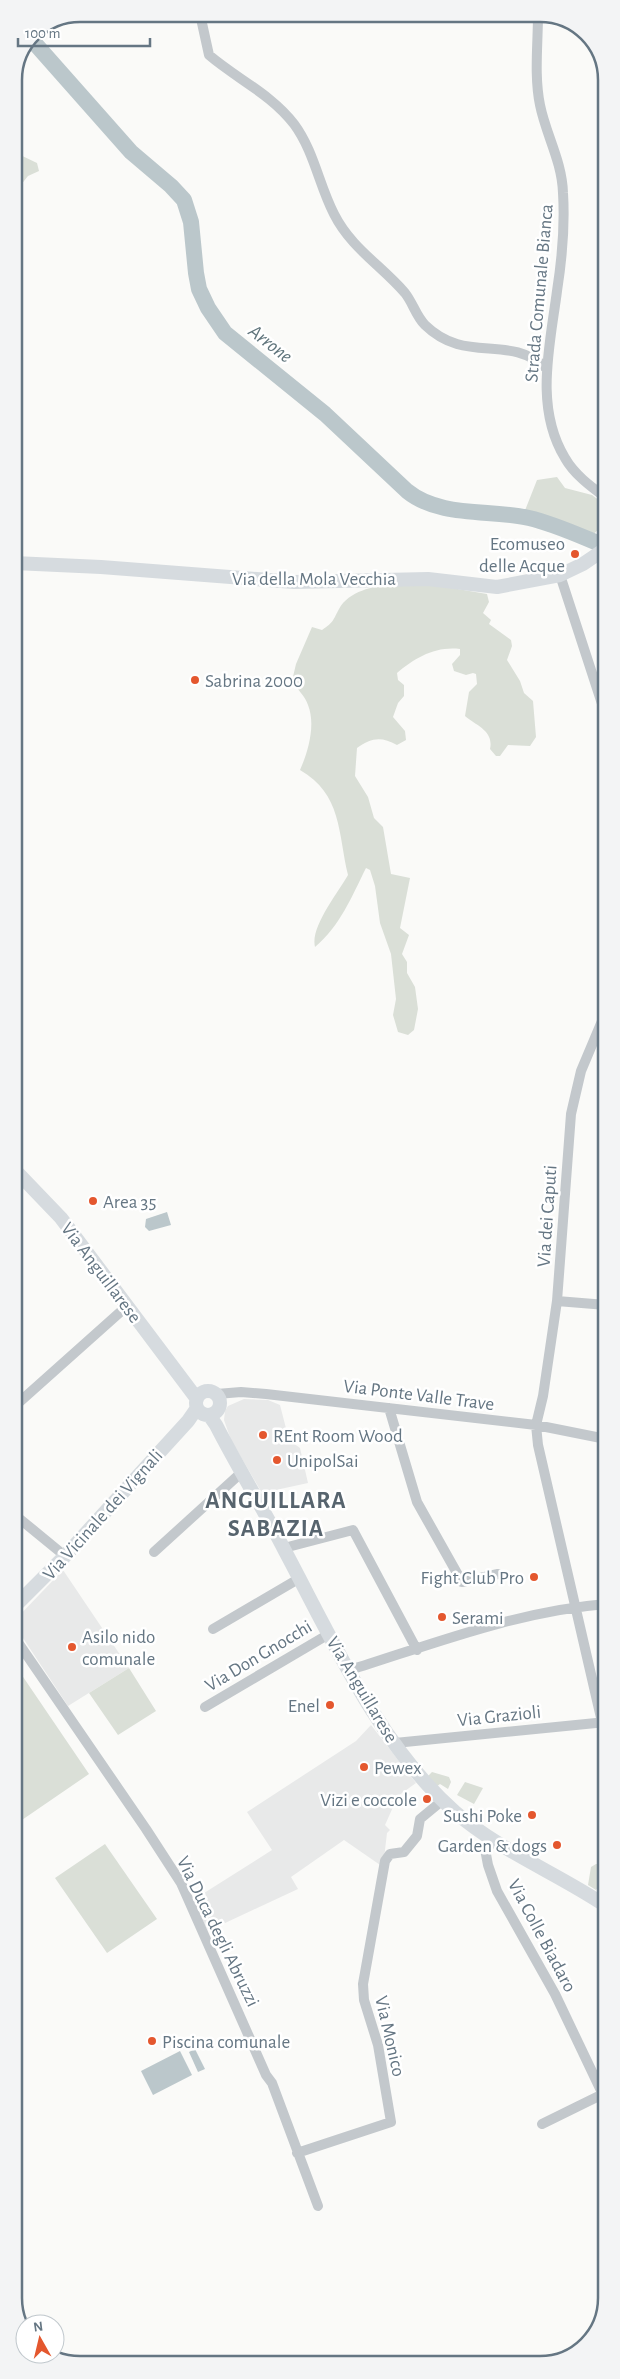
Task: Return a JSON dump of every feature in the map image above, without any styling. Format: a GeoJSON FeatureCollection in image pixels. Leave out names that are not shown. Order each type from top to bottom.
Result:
{"type":"FeatureCollection","features":[{"type":"Feature","properties":{"kind":"main road","name":"Via della Mola Vecchia"},"geometry":{"type":"LineString","coordinates":[[22,563],[101,566],[294,582],[419,579],[497,587],[538,581],[560,574],[583,564],[598,554]]}},
{"type":"Feature","properties":{"kind":"main road","name":"Via Anguillarese"},"geometry":{"type":"LineString","coordinates":[[22,1177],[61,1218],[184,1381],[211,1405],[242,1472],[329,1634],[395,1743],[443,1800],[458,1814],[490,1837],[598,1897]]}},
{"type":"Feature","properties":{"kind":"main road","name":"Via Vicinale dei Vignali"},"geometry":{"type":"LineString","coordinates":[[22,1599],[65,1556],[188,1421],[211,1405]]}},
{"type":"Feature","properties":{"kind":"street"},"geometry":{"type":"LineString","coordinates":[[202,22],[209,55],[264,94],[292,122],[308,148],[328,200],[342,227],[364,255],[404,292],[426,326],[456,345],[521,352],[533,357],[546,368]]}},
{"type":"Feature","properties":{"kind":"street","name":"Strada Comunale Bianca"},"geometry":{"type":"LineString","coordinates":[[538,23],[539,101],[558,162],[563,191],[560,269],[546,368],[548,406],[559,446],[572,469],[598,491]]}},
{"type":"Feature","properties":{"kind":"street"},"geometry":{"type":"LineString","coordinates":[[560,574],[598,692]]}},
{"type":"Feature","properties":{"kind":"street","name":"Via dei Caputi"},"geometry":{"type":"LineString","coordinates":[[536,1425],[543,1396],[557,1301],[571,1114],[581,1070],[598,1032]]}},
{"type":"Feature","properties":{"kind":"street"},"geometry":{"type":"LineString","coordinates":[[557,1301],[598,1304]]}},
{"type":"Feature","properties":{"kind":"street"},"geometry":{"type":"LineString","coordinates":[[22,1399],[127,1306]]}},
{"type":"Feature","properties":{"kind":"street","name":"Via Ponte Valle Trave"},"geometry":{"type":"LineString","coordinates":[[211,1405],[266,1394],[536,1425],[598,1437]]}},
{"type":"Feature","properties":{"kind":"street"},"geometry":{"type":"LineString","coordinates":[[389,1408],[417,1502],[462,1582],[498,1574]]}},
{"type":"Feature","properties":{"kind":"street"},"geometry":{"type":"LineString","coordinates":[[536,1425],[538,1445],[598,1697]]}},
{"type":"Feature","properties":{"kind":"street"},"geometry":{"type":"LineString","coordinates":[[154,1552],[242,1472]]}},
{"type":"Feature","properties":{"kind":"street"},"geometry":{"type":"LineString","coordinates":[[22,1521],[65,1556]]}},
{"type":"Feature","properties":{"kind":"street"},"geometry":{"type":"LineString","coordinates":[[284,1548],[353,1530],[417,1650]]}},
{"type":"Feature","properties":{"kind":"street"},"geometry":{"type":"LineString","coordinates":[[213,1629],[300,1578]]}},
{"type":"Feature","properties":{"kind":"street"},"geometry":{"type":"LineString","coordinates":[[350,1670],[546,1612],[598,1605]]}},
{"type":"Feature","properties":{"kind":"street","name":"Via Don Gnocchi"},"geometry":{"type":"LineString","coordinates":[[205,1707],[329,1634]]}},
{"type":"Feature","properties":{"kind":"street","name":"Via Duca degli Abruzzi"},"geometry":{"type":"LineString","coordinates":[[22,1648],[141,1821],[181,1883],[266,2075],[272,2083],[318,2206]]}},
{"type":"Feature","properties":{"kind":"street","name":"Via Grazioli"},"geometry":{"type":"LineString","coordinates":[[395,1743],[598,1723]]}},
{"type":"Feature","properties":{"kind":"street","name":"Via Monico"},"geometry":{"type":"LineString","coordinates":[[297,2153],[392,2122],[378,2045],[364,2000],[363,1984],[385,1861],[390,1854],[404,1852],[418,1836],[420,1819],[443,1800]]}},
{"type":"Feature","properties":{"kind":"street","name":"Via Colle Biadaro"},"geometry":{"type":"LineString","coordinates":[[490,1837],[486,1849],[488,1865],[497,1891],[555,1994],[598,2083]]}},
{"type":"Feature","properties":{"kind":"street"},"geometry":{"type":"LineString","coordinates":[[542,2124],[598,2101]]}},
{"type":"Feature","properties":{"kind":"shaded area"},"geometry":{"type":"Polygon","coordinates":[[[22,156],[37,163],[39,171],[28,176],[22,184],[22,156]]]}},
{"type":"Feature","properties":{"kind":"shaded area"},"geometry":{"type":"Polygon","coordinates":[[[557,477],[565,488],[592,495],[598,500],[598,530],[593,535],[524,513],[537,480],[557,477]]]}},
{"type":"Feature","properties":{"kind":"shaded area"},"geometry":{"type":"Polygon","coordinates":[[[392,585],[440,586],[487,594],[489,602],[483,613],[491,620],[489,624],[511,640],[512,646],[507,660],[520,681],[524,693],[533,701],[536,737],[530,746],[508,745],[500,756],[496,756],[490,749],[491,743],[487,733],[465,716],[469,692],[477,684],[476,674],[466,675],[454,671],[452,664],[460,655],[460,649],[442,649],[418,658],[397,673],[398,680],[404,685],[404,696],[398,703],[393,717],[405,731],[406,740],[397,745],[386,740],[376,739],[357,748],[355,776],[368,797],[374,818],[383,827],[391,874],[410,878],[400,928],[409,935],[402,954],[407,962],[407,973],[415,987],[418,1009],[414,1030],[408,1035],[398,1032],[393,1015],[396,999],[391,954],[380,923],[375,886],[370,870],[366,868],[338,921],[315,947],[317,930],[321,920],[348,875],[336,816],[331,803],[324,791],[314,780],[300,770],[308,747],[311,721],[307,702],[292,681],[296,664],[312,627],[322,630],[326,627],[333,621],[343,603],[355,594],[370,588],[392,585]]]}},
{"type":"Feature","properties":{"kind":"shaded area"},"geometry":{"type":"Polygon","coordinates":[[[167,1212],[171,1225],[149,1231],[145,1227],[146,1219],[167,1212]]]}},
{"type":"Feature","properties":{"kind":"shaded area"},"geometry":{"type":"Polygon","coordinates":[[[244,1399],[268,1400],[280,1405],[289,1440],[300,1448],[308,1483],[262,1493],[231,1440],[224,1420],[225,1411],[228,1406],[244,1399]]]}},
{"type":"Feature","properties":{"kind":"shaded area","name":"Asilo nido comunale"},"geometry":{"type":"Polygon","coordinates":[[[63,1570],[129,1668],[68,1706],[22,1637],[22,1613],[63,1570]]]}},
{"type":"Feature","properties":{"kind":"shaded area"},"geometry":{"type":"Polygon","coordinates":[[[129,1668],[156,1711],[118,1735],[89,1693],[129,1668]]]}},
{"type":"Feature","properties":{"kind":"shaded area"},"geometry":{"type":"Polygon","coordinates":[[[22,1675],[89,1774],[22,1820],[22,1675]]]}},
{"type":"Feature","properties":{"kind":"shaded area"},"geometry":{"type":"Polygon","coordinates":[[[371,1725],[416,1783],[398,1796],[385,1825],[390,1830],[387,1833],[383,1867],[344,1840],[291,1877],[298,1889],[208,1931],[193,1900],[272,1850],[247,1812],[356,1741],[371,1725]]]}},
{"type":"Feature","properties":{"kind":"shaded area"},"geometry":{"type":"Polygon","coordinates":[[[432,1772],[449,1777],[451,1782],[448,1789],[440,1784],[436,1787],[427,1777],[432,1772]]]}},
{"type":"Feature","properties":{"kind":"shaded area"},"geometry":{"type":"Polygon","coordinates":[[[465,1782],[483,1788],[474,1804],[457,1795],[465,1782]]]}},
{"type":"Feature","properties":{"kind":"shaded area"},"geometry":{"type":"Polygon","coordinates":[[[105,1844],[157,1919],[107,1953],[55,1878],[105,1844]]]}},
{"type":"Feature","properties":{"kind":"shaded area"},"geometry":{"type":"Polygon","coordinates":[[[598,1864],[598,1887],[596,1890],[588,1885],[591,1867],[598,1864]]]}},
{"type":"Feature","properties":{"kind":"shaded area"},"geometry":{"type":"Polygon","coordinates":[[[195,2049],[205,2069],[198,2072],[189,2052],[195,2049]]]}},
{"type":"Feature","properties":{"kind":"shaded area"},"geometry":{"type":"Polygon","coordinates":[[[180,2051],[192,2075],[153,2095],[141,2071],[180,2051]]]}},
{"type":"Feature","properties":{"kind":"waterway","name":"Arrone"},"geometry":{"type":"LineString","coordinates":[[35,44],[131,152],[171,186],[184,200],[191,222],[199,289],[208,308],[225,333],[325,414],[407,491],[420,500],[450,509],[529,518],[598,543]]}},
{"type":"Feature","properties":{"kind":"place","name":"Ecomuseo delle Acque"},"geometry":{"type":"Point","coordinates":[575,554]}},
{"type":"Feature","properties":{"kind":"place","name":"Sabrina 2000"},"geometry":{"type":"Point","coordinates":[195,680]}},
{"type":"Feature","properties":{"kind":"place","name":"Area 35"},"geometry":{"type":"Point","coordinates":[93,1201]}},
{"type":"Feature","properties":{"kind":"place","name":"REnt Room Wood"},"geometry":{"type":"Point","coordinates":[263,1435]}},
{"type":"Feature","properties":{"kind":"place","name":"UnipolSai"},"geometry":{"type":"Point","coordinates":[277,1460]}},
{"type":"Feature","properties":{"kind":"place","name":"Fight Club Pro"},"geometry":{"type":"Point","coordinates":[534,1577]}},
{"type":"Feature","properties":{"kind":"place","name":"Serami"},"geometry":{"type":"Point","coordinates":[442,1617]}},
{"type":"Feature","properties":{"kind":"place","name":"Asilo nido comunale"},"geometry":{"type":"Point","coordinates":[72,1647]}},
{"type":"Feature","properties":{"kind":"place","name":"Enel"},"geometry":{"type":"Point","coordinates":[330,1705]}},
{"type":"Feature","properties":{"kind":"place","name":"Pewex"},"geometry":{"type":"Point","coordinates":[364,1767]}},
{"type":"Feature","properties":{"kind":"place","name":"Vizi e coccole"},"geometry":{"type":"Point","coordinates":[427,1799]}},
{"type":"Feature","properties":{"kind":"place","name":"Sushi Poke"},"geometry":{"type":"Point","coordinates":[532,1815]}},
{"type":"Feature","properties":{"kind":"place","name":"Garden & dogs"},"geometry":{"type":"Point","coordinates":[557,1845]}},
{"type":"Feature","properties":{"kind":"place","name":"Piscina comunale"},"geometry":{"type":"Point","coordinates":[152,2041]}},
{"type":"Feature","properties":{"kind":"district","name":"ANGUILLARA SABAZIA"},"geometry":{"type":"Point","coordinates":[276,1514]}}]}
